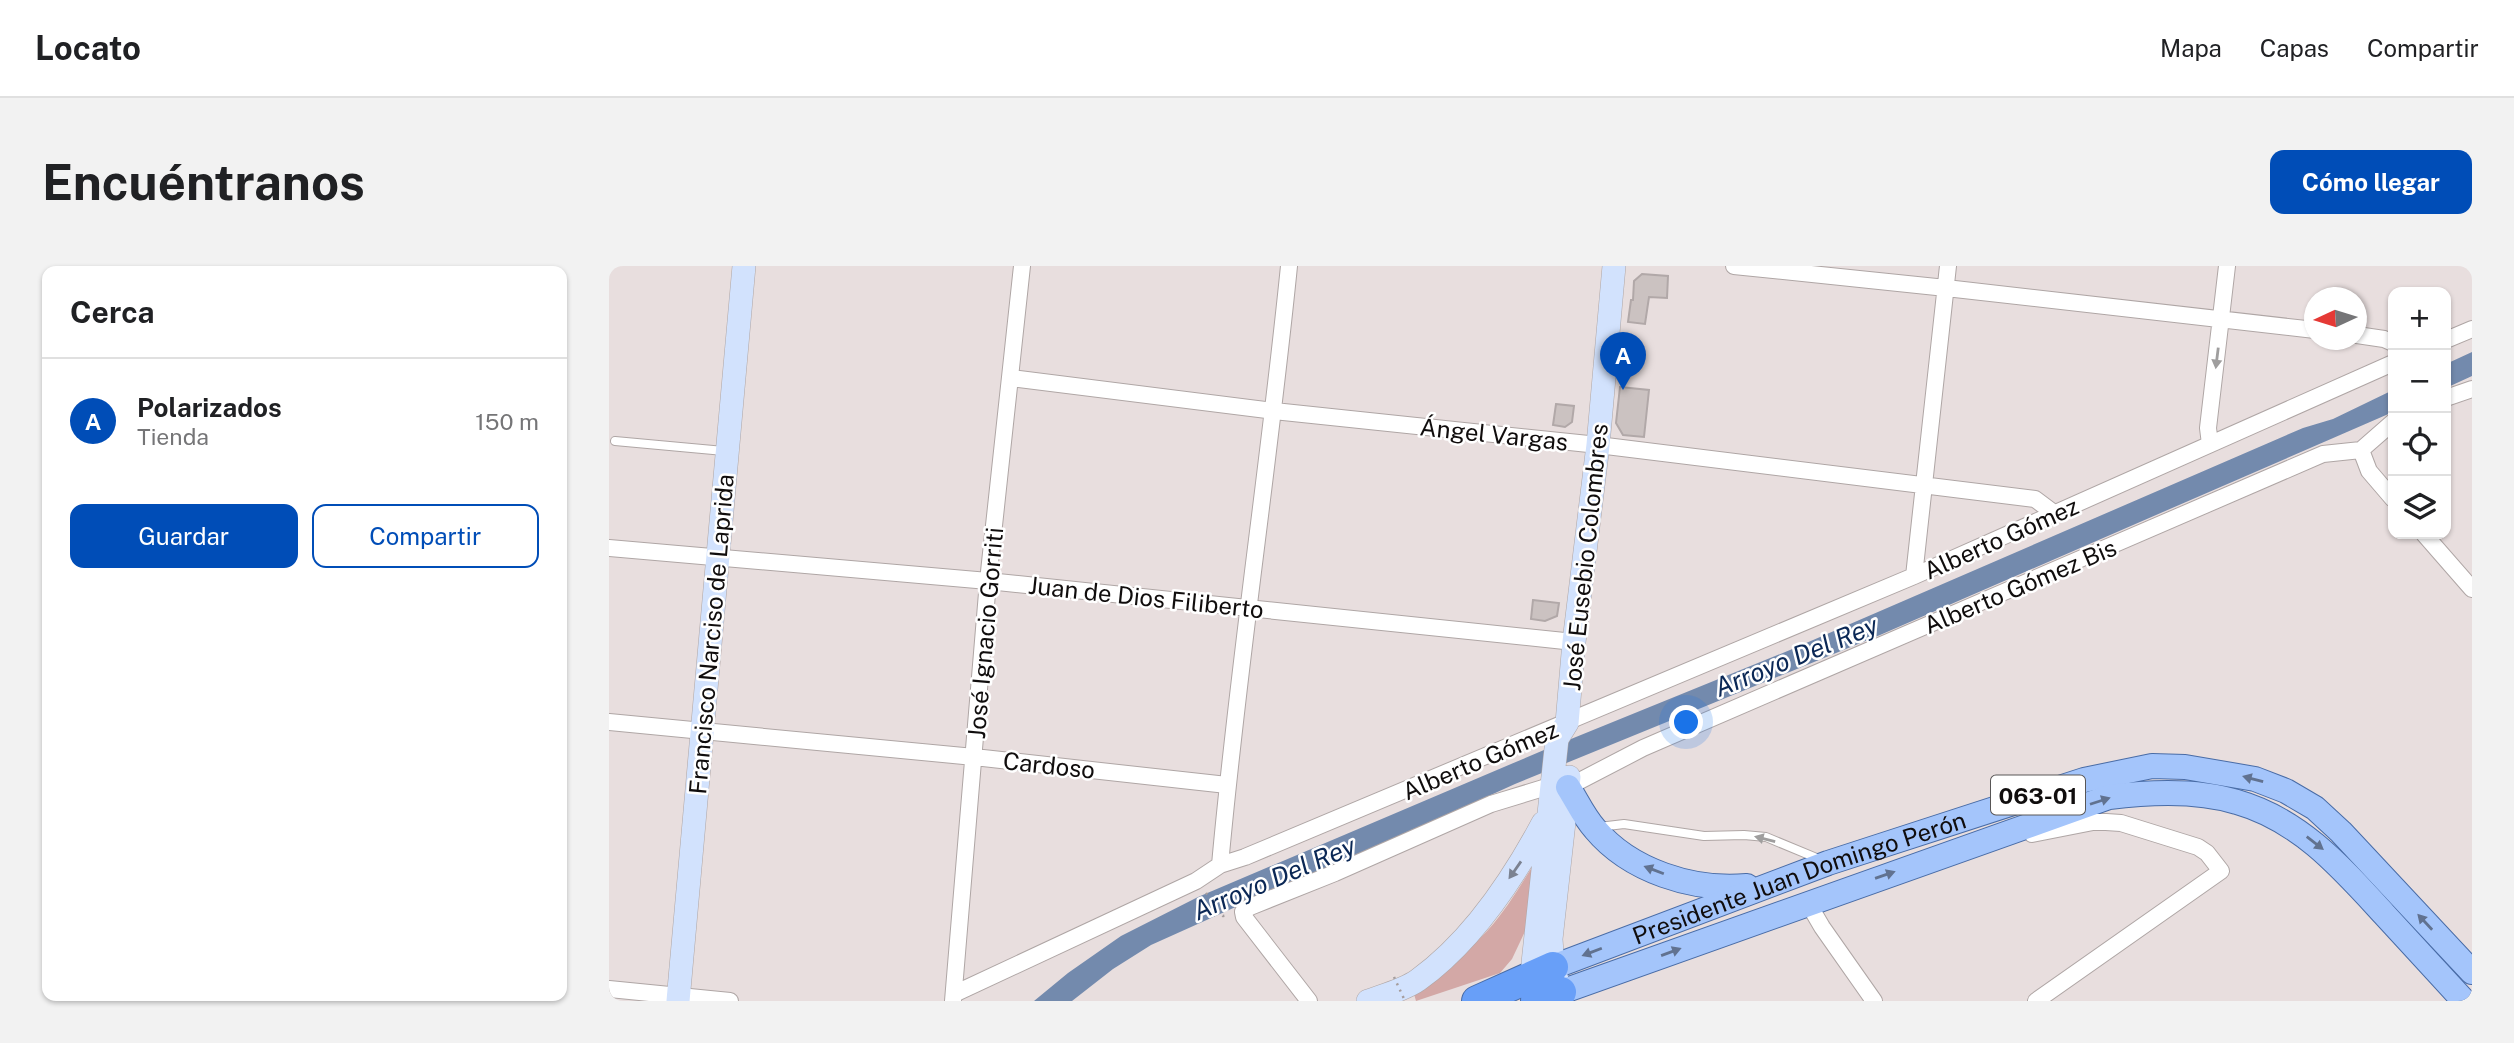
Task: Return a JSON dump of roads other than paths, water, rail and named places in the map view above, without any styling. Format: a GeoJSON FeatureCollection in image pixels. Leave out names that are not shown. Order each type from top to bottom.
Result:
{"type":"FeatureCollection","features":[{"type":"Feature","properties":{"kind":"highway","name":"063-01"},"geometry":{"type":"LineString","coordinates":[[1477,1001],[1547,991]]}},
{"type":"Feature","properties":{"kind":"main road","name":"Presidente Juan Domingo Perón"},"geometry":{"type":"LineString","coordinates":[[1547,991],[1768,884],[2071,784],[2115,772],[2152,766],[2219,772],[2255,779],[2315,808],[2469,961]]}},
{"type":"Feature","properties":{"kind":"main road"},"geometry":{"type":"LineString","coordinates":[[1561,779],[1594,828],[1620,853],[1650,869],[1686,881],[1725,888],[1768,884]]}},
{"type":"Feature","properties":{"kind":"main road","name":"Presidente Juan Domingo Perón"},"geometry":{"type":"LineString","coordinates":[[1547,991],[2109,797],[2165,794],[2235,801],[2297,829],[2325,851],[2464,1001]]}},
{"type":"Feature","properties":{"kind":"street","name":"Francisco Narciso de Laprida"},"geometry":{"type":"LineString","coordinates":[[678,998],[744,266]]}},
{"type":"Feature","properties":{"kind":"street","name":"José Ignacio Gorriti"},"geometry":{"type":"LineString","coordinates":[[954,998],[988,581],[1022,266]]}},
{"type":"Feature","properties":{"kind":"street"},"geometry":{"type":"LineString","coordinates":[[1220,865],[1227,785],[1274,411],[1289,266]]}},
{"type":"Feature","properties":{"kind":"street","name":"José Eusebio Colombres"},"geometry":{"type":"LineString","coordinates":[[1547,991],[1561,779],[1574,642],[1598,446],[1614,266]]}},
{"type":"Feature","properties":{"kind":"street"},"geometry":{"type":"LineString","coordinates":[[1734,266],[2304,329]]}},
{"type":"Feature","properties":{"kind":"street"},"geometry":{"type":"LineString","coordinates":[[1914,576],[1948,266]]}},
{"type":"Feature","properties":{"kind":"street"},"geometry":{"type":"LineString","coordinates":[[2210,444],[2209,428],[2227,266]]}},
{"type":"Feature","properties":{"kind":"street"},"geometry":{"type":"LineString","coordinates":[[2451,338],[2472,329]]}},
{"type":"Feature","properties":{"kind":"street"},"geometry":{"type":"LineString","coordinates":[[2367,336],[2388,341]]}},
{"type":"Feature","properties":{"kind":"street","name":"Alberto Gómez"},"geometry":{"type":"LineString","coordinates":[[954,998],[1196,881],[1220,865],[1566,731],[2388,365]]}},
{"type":"Feature","properties":{"kind":"street","name":"Ángel Vargas"},"geometry":{"type":"LineString","coordinates":[[1011,378],[2035,499],[2055,514]]}},
{"type":"Feature","properties":{"kind":"street"},"geometry":{"type":"LineString","coordinates":[[2451,396],[2472,389]]}},
{"type":"Feature","properties":{"kind":"street"},"geometry":{"type":"LineString","coordinates":[[2388,426],[2361,450],[2369,471],[2388,493]]}},
{"type":"Feature","properties":{"kind":"street","name":"Alberto Gómez Bis"},"geometry":{"type":"LineString","coordinates":[[1309,1001],[1244,917],[1243,912],[1250,907],[1335,873],[1491,804],[1643,748],[2323,454],[2361,450]]}},
{"type":"Feature","properties":{"kind":"street"},"geometry":{"type":"LineString","coordinates":[[2428,539],[2472,589]]}},
{"type":"Feature","properties":{"kind":"street","name":"Juan de Dios Filiberto"},"geometry":{"type":"LineString","coordinates":[[609,548],[988,581],[1574,642]]}},
{"type":"Feature","properties":{"kind":"street","name":"Cardoso"},"geometry":{"type":"LineString","coordinates":[[609,722],[974,757],[1227,785]]}},
{"type":"Feature","properties":{"kind":"street","name":"José Eusebio Colombres"},"geometry":{"type":"LineString","coordinates":[[1547,991],[1549,811],[1561,779]]}},
{"type":"Feature","properties":{"kind":"street"},"geometry":{"type":"LineString","coordinates":[[1368,1001],[1418,980],[1463,941],[1527,853],[1549,811]]}},
{"type":"Feature","properties":{"kind":"street"},"geometry":{"type":"LineString","coordinates":[[1961,849],[2093,822],[2121,823],[2198,847],[2207,853],[2221,871],[2036,1001]]}},
{"type":"Feature","properties":{"kind":"street"},"geometry":{"type":"LineString","coordinates":[[1808,902],[1822,927],[1874,1001]]}},
{"type":"Feature","properties":{"kind":"street"},"geometry":{"type":"LineString","coordinates":[[609,989],[678,998],[730,1001]]}},
{"type":"Feature","properties":{"kind":"lane"},"geometry":{"type":"LineString","coordinates":[[615,441],[727,451]]}},
{"type":"Feature","properties":{"kind":"lane"},"geometry":{"type":"LineString","coordinates":[[1594,828],[1634,825],[1704,836],[1744,835],[1766,838],[1828,863]]}},
{"type":"Feature","properties":{"kind":"water"},"geometry":{"type":"Polygon","coordinates":[[[2472,352],[2472,376],[2451,386],[2451,362],[2472,352]]]}},
{"type":"Feature","properties":{"kind":"water","name":"Arroyo Del Rey"},"geometry":{"type":"Polygon","coordinates":[[[2388,392],[2388,414],[1880,635],[1515,784],[1240,905],[1151,945],[1113,969],[1072,1001],[1034,1001],[1121,936],[1198,897],[1544,750],[1790,650],[2303,428],[2333,419],[2388,392]]]}},
{"type":"Feature","properties":{"kind":"place","name":"Polarizados"},"geometry":{"type":"Point","coordinates":[1623,390]}}]}
